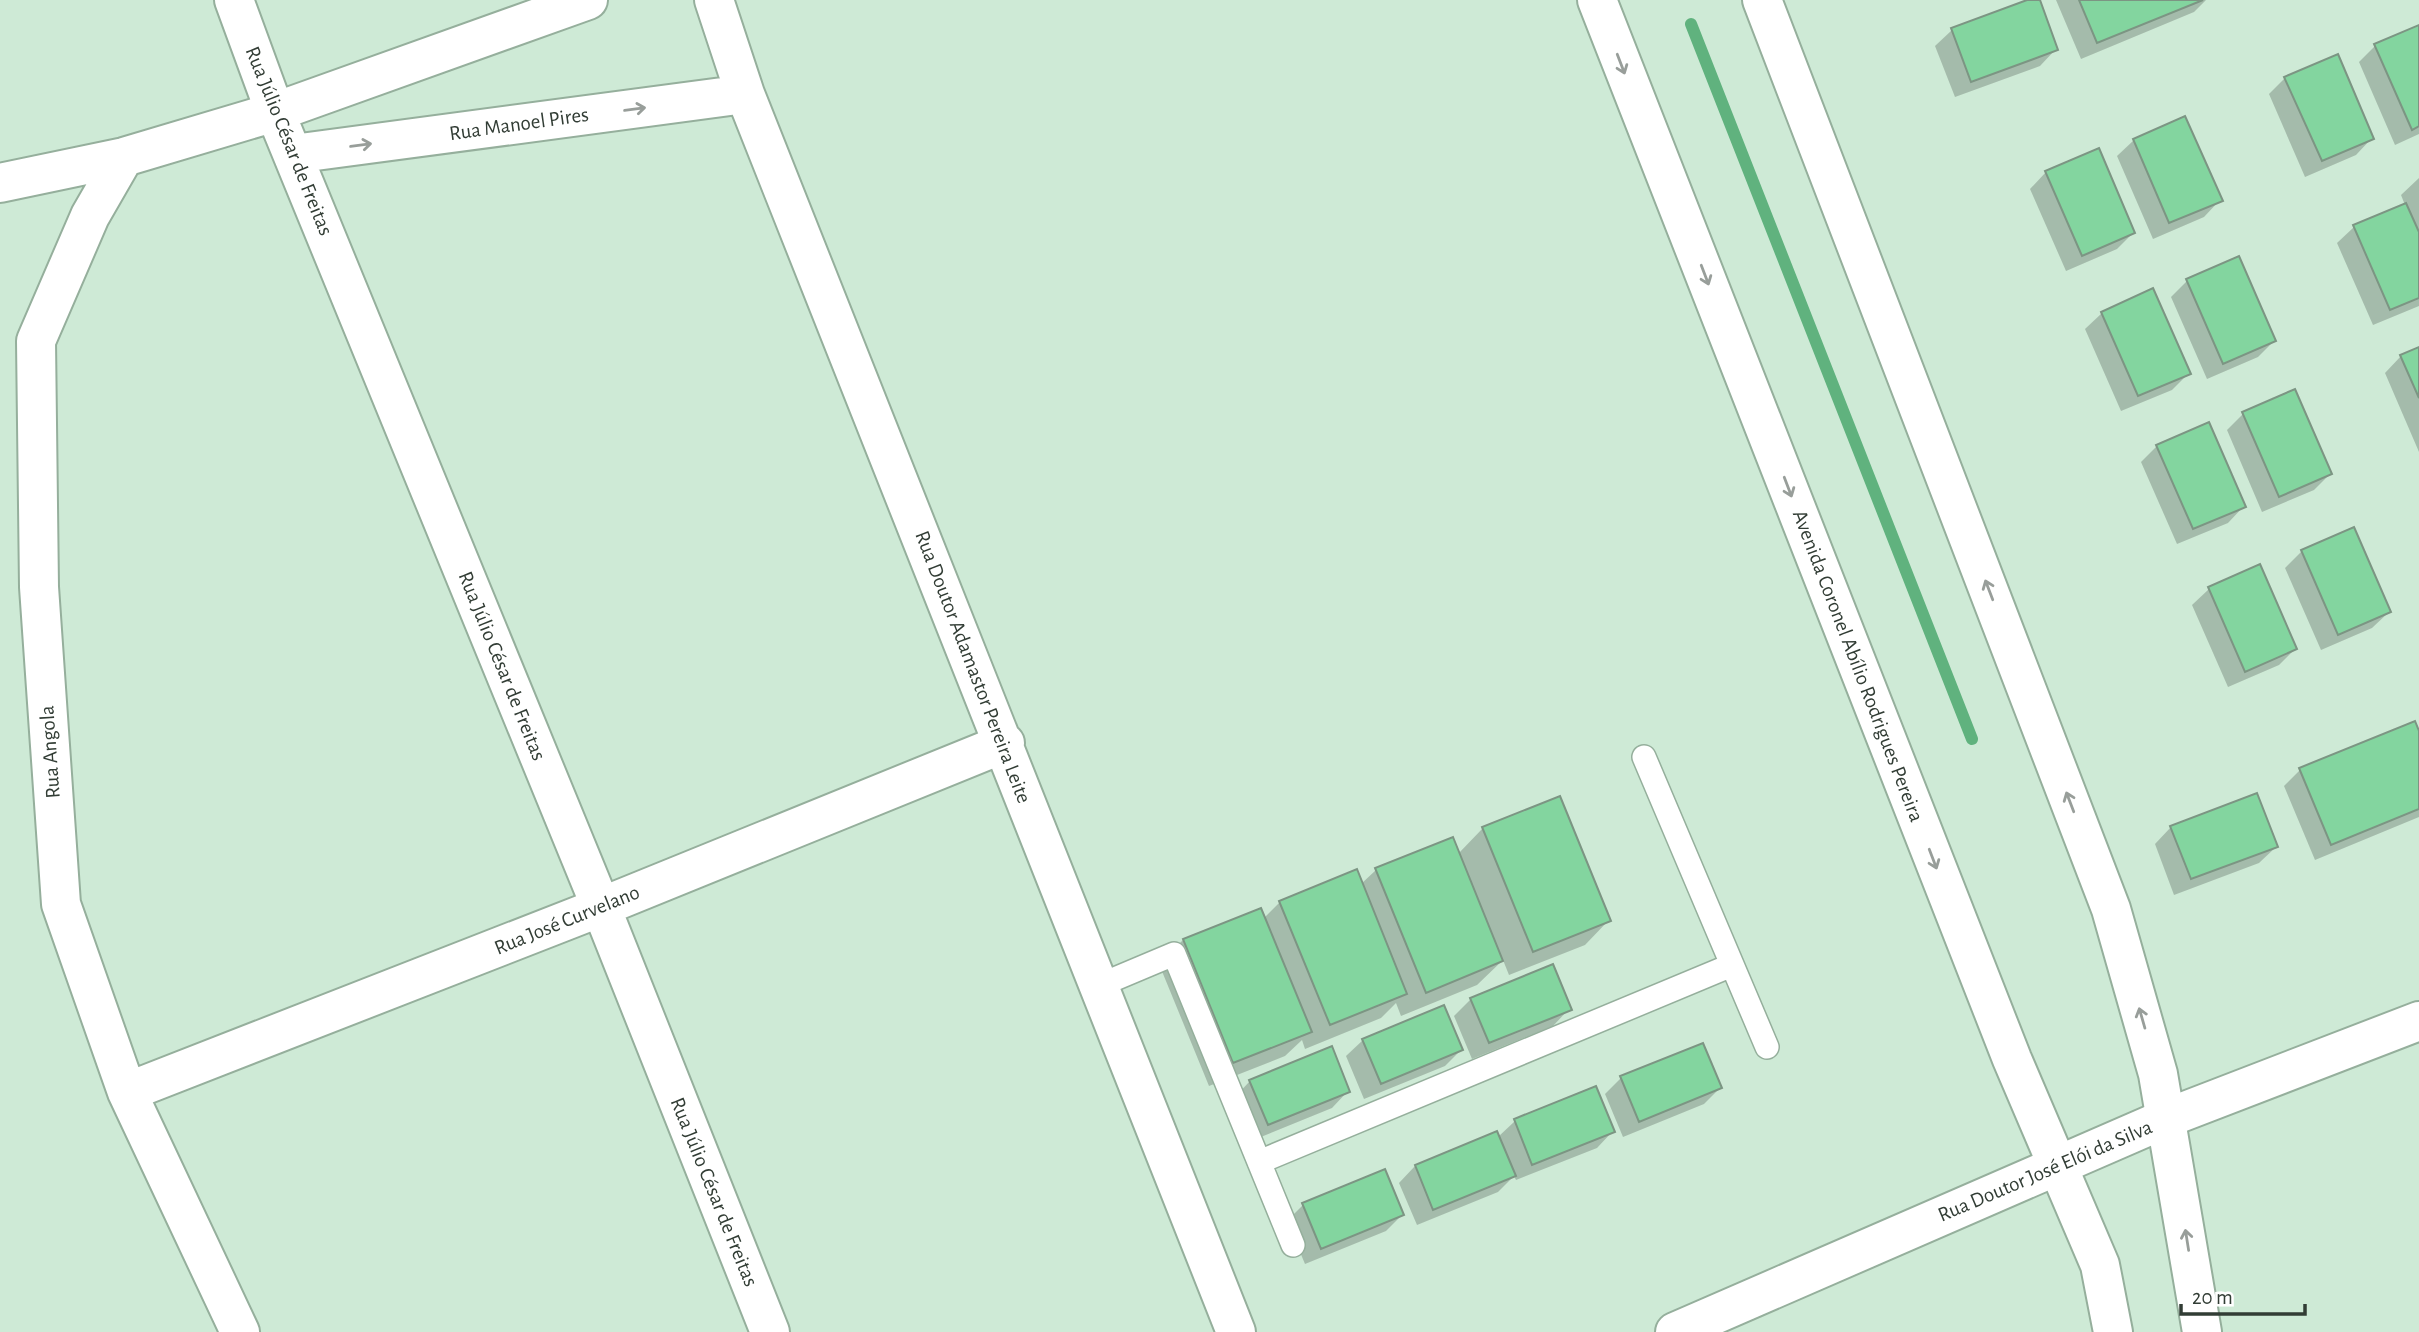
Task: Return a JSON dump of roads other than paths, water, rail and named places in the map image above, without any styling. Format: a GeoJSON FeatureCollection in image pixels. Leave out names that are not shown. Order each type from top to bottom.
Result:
{"type":"FeatureCollection","features":[{"type":"Feature","properties":{"kind":"street","name":"Rua Júlio César de Freitas"},"geometry":{"type":"LineString","coordinates":[[234,0],[275,112],[601,907],[770,1332]]}},
{"type":"Feature","properties":{"kind":"street"},"geometry":{"type":"LineString","coordinates":[[0,183],[124,157],[275,112],[589,0]]}},
{"type":"Feature","properties":{"kind":"street","name":"Rua Doutor Adamastor Pereira Leite"},"geometry":{"type":"LineString","coordinates":[[714,0],[745,94],[1005,743],[1098,986],[1236,1332]]}},
{"type":"Feature","properties":{"kind":"street","name":"Avenida Coronel Abílio Rodrigues Pereira"},"geometry":{"type":"LineString","coordinates":[[1597,0],[2056,1166],[2100,1265],[2113,1332]]}},
{"type":"Feature","properties":{"kind":"street"},"geometry":{"type":"LineString","coordinates":[[1762,0],[2111,909],[2158,1074],[2202,1332]]}},
{"type":"Feature","properties":{"kind":"street","name":"Rua Manoel Pires"},"geometry":{"type":"LineString","coordinates":[[293,154],[745,94]]}},
{"type":"Feature","properties":{"kind":"street","name":"Rua Angola"},"geometry":{"type":"LineString","coordinates":[[124,157],[90,216],[36,341],[39,587],[61,904],[127,1092],[240,1332]]}},
{"type":"Feature","properties":{"kind":"street","name":"Rua José Curvelano"},"geometry":{"type":"LineString","coordinates":[[127,1092],[601,907],[1005,743]]}},
{"type":"Feature","properties":{"kind":"street","name":"Rua Doutor José Elói da Silva"},"geometry":{"type":"LineString","coordinates":[[1675,1332],[2167,1118],[2419,1021]]}},
{"type":"Feature","properties":{"kind":"lane"},"geometry":{"type":"LineString","coordinates":[[1644,757],[1767,1048]]}},
{"type":"Feature","properties":{"kind":"lane"},"geometry":{"type":"LineString","coordinates":[[1098,986],[1174,954],[1293,1245]]}},
{"type":"Feature","properties":{"kind":"lane"},"geometry":{"type":"LineString","coordinates":[[1259,1162],[1732,965]]}},
{"type":"Feature","properties":{"kind":"waterway"},"geometry":{"type":"LineString","coordinates":[[1691,24],[1972,739]]}}]}
